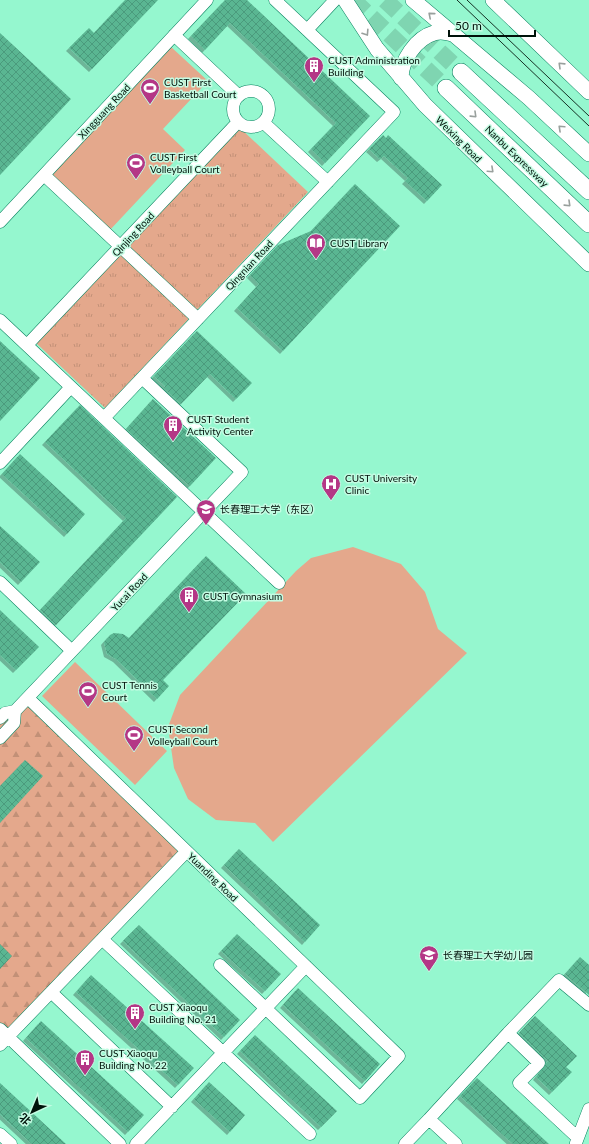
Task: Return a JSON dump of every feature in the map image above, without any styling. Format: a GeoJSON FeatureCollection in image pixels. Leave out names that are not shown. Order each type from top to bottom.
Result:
{"type":"FeatureCollection","features":[{"type":"Feature","properties":{"kind":"highway"},"geometry":{"type":"LineString","coordinates":[[461,72],[589,191]]}},
{"type":"Feature","properties":{"kind":"highway","name":"Nanbu Expressway"},"geometry":{"type":"LineString","coordinates":[[446,88],[589,224]]}},
{"type":"Feature","properties":{"kind":"main road","name":"Weixing Road"},"geometry":{"type":"LineString","coordinates":[[345,0],[377,49],[401,78],[487,166],[589,264]]}},
{"type":"Feature","properties":{"kind":"main road"},"geometry":{"type":"LineString","coordinates":[[413,0],[529,98],[589,154]]}},
{"type":"Feature","properties":{"kind":"main road"},"geometry":{"type":"LineString","coordinates":[[497,1],[589,92]]}},
{"type":"Feature","properties":{"kind":"main road"},"geometry":{"type":"LineString","coordinates":[[401,78],[401,69],[404,61],[422,40],[432,33],[440,32],[452,34]]}},
{"type":"Feature","properties":{"kind":"street","name":"Xingguang Road"},"geometry":{"type":"LineString","coordinates":[[0,222],[207,0]]}},
{"type":"Feature","properties":{"kind":"street"},"geometry":{"type":"LineString","coordinates":[[275,0],[307,30],[335,0]]}},
{"type":"Feature","properties":{"kind":"street","name":"Qingnian Road"},"geometry":{"type":"LineString","coordinates":[[104,418],[394,112],[307,30]]}},
{"type":"Feature","properties":{"kind":"street"},"geometry":{"type":"LineString","coordinates":[[174,35],[239,96]]}},
{"type":"Feature","properties":{"kind":"street"},"geometry":{"type":"LineString","coordinates":[[254,90],[264,96],[268,101],[270,112],[264,123],[252,128],[246,127],[238,122],[233,114],[233,108],[234,102],[239,96],[242,93],[254,90]]}},
{"type":"Feature","properties":{"kind":"street","name":"Qinjing Road"},"geometry":{"type":"LineString","coordinates":[[27,345],[238,122]]}},
{"type":"Feature","properties":{"kind":"street"},"geometry":{"type":"LineString","coordinates":[[264,123],[328,182]]}},
{"type":"Feature","properties":{"kind":"street"},"geometry":{"type":"LineString","coordinates":[[44,175],[198,319]]}},
{"type":"Feature","properties":{"kind":"street"},"geometry":{"type":"LineString","coordinates":[[0,320],[279,583]]}},
{"type":"Feature","properties":{"kind":"street","name":"Yucai Road"},"geometry":{"type":"LineString","coordinates":[[0,718],[5,713],[15,711],[28,698],[242,472],[142,378]]}},
{"type":"Feature","properties":{"kind":"street"},"geometry":{"type":"LineString","coordinates":[[0,463],[72,387]]}},
{"type":"Feature","properties":{"kind":"street"},"geometry":{"type":"LineString","coordinates":[[0,582],[72,651]]}},
{"type":"Feature","properties":{"kind":"street","name":"Yuanding Road"},"geometry":{"type":"LineString","coordinates":[[28,698],[399,1056],[360,1098],[265,1008]]}},
{"type":"Feature","properties":{"kind":"street","name":"Yucai Road"},"geometry":{"type":"LineString","coordinates":[[0,738],[14,723],[15,711]]}},
{"type":"Feature","properties":{"kind":"street"},"geometry":{"type":"LineString","coordinates":[[120,1144],[3,1037],[51,992],[186,852]]}},
{"type":"Feature","properties":{"kind":"street"},"geometry":{"type":"LineString","coordinates":[[102,939],[310,1134]]}},
{"type":"Feature","properties":{"kind":"street"},"geometry":{"type":"LineString","coordinates":[[220,965],[265,1008]]}},
{"type":"Feature","properties":{"kind":"street"},"geometry":{"type":"LineString","coordinates":[[136,1144],[306,966]]}},
{"type":"Feature","properties":{"kind":"street"},"geometry":{"type":"LineString","coordinates":[[406,1144],[559,980],[589,1005]]}},
{"type":"Feature","properties":{"kind":"street"},"geometry":{"type":"LineString","coordinates":[[51,992],[172,1107]]}},
{"type":"Feature","properties":{"kind":"street"},"geometry":{"type":"LineString","coordinates":[[508,1033],[539,1063],[519,1083],[577,1141],[589,1109]]}},
{"type":"Feature","properties":{"kind":"street"},"geometry":{"type":"LineString","coordinates":[[429,1119],[456,1144]]}},
{"type":"Feature","properties":{"kind":"street"},"geometry":{"type":"LineString","coordinates":[[0,1134],[11,1144]]}},
{"type":"Feature","properties":{"kind":"green space","name":"CUST First Basketball Court"},"geometry":{"type":"Polygon","coordinates":[[[170,46],[208,81],[163,129],[185,150],[109,231],[49,174],[170,46]]]}},
{"type":"Feature","properties":{"kind":"green space"},"geometry":{"type":"Polygon","coordinates":[[[238,126],[308,192],[105,408],[35,342],[238,126]]]}},
{"type":"Feature","properties":{"kind":"green space"},"geometry":{"type":"Polygon","coordinates":[[[353,547],[401,564],[425,592],[438,629],[467,653],[273,842],[255,823],[216,820],[188,799],[174,768],[168,727],[180,695],[296,571],[311,558],[353,547]]]}},
{"type":"Feature","properties":{"kind":"green space","name":"CUST Tennis Court"},"geometry":{"type":"Polygon","coordinates":[[[75,662],[167,751],[135,785],[42,696],[75,662]]]}},
{"type":"Feature","properties":{"kind":"green space"},"geometry":{"type":"Polygon","coordinates":[[[28,698],[186,852],[8,1037],[0,1029],[0,718],[28,698]]]}},
{"type":"Feature","properties":{"kind":"building"},"geometry":{"type":"Polygon","coordinates":[[[125,0],[158,0],[92,69],[69,48],[89,28],[94,33],[125,0]]]}},
{"type":"Feature","properties":{"kind":"building","name":"CUST Administration Building"},"geometry":{"type":"Polygon","coordinates":[[[225,0],[247,0],[370,116],[325,163],[311,149],[336,123],[230,23],[205,50],[191,36],[225,0]]]}},
{"type":"Feature","properties":{"kind":"building"},"geometry":{"type":"Polygon","coordinates":[[[0,33],[71,99],[0,175],[0,33]]]}},
{"type":"Feature","properties":{"kind":"building"},"geometry":{"type":"Polygon","coordinates":[[[383,135],[386,138],[388,135],[442,185],[427,201],[405,181],[408,178],[384,156],[380,159],[369,149],[383,135]]]}},
{"type":"Feature","properties":{"kind":"building","name":"CUST Library"},"geometry":{"type":"Polygon","coordinates":[[[355,184],[400,226],[283,351],[237,308],[259,284],[250,275],[278,245],[311,231],[355,184]]]}},
{"type":"Feature","properties":{"kind":"building"},"geometry":{"type":"Polygon","coordinates":[[[197,331],[252,383],[236,399],[210,374],[181,404],[154,376],[197,331]]]}},
{"type":"Feature","properties":{"kind":"building"},"geometry":{"type":"Polygon","coordinates":[[[0,341],[40,378],[0,421],[0,341]]]}},
{"type":"Feature","properties":{"kind":"building","name":"CUST Student Activity Center"},"geometry":{"type":"Polygon","coordinates":[[[153,399],[216,458],[190,486],[126,429],[153,399]]]}},
{"type":"Feature","properties":{"kind":"building"},"geometry":{"type":"Polygon","coordinates":[[[80,405],[177,497],[56,625],[40,610],[126,518],[45,442],[80,405]]]}},
{"type":"Feature","properties":{"kind":"building"},"geometry":{"type":"Polygon","coordinates":[[[20,454],[85,514],[67,534],[2,474],[20,454]]]}},
{"type":"Feature","properties":{"kind":"building"},"geometry":{"type":"Polygon","coordinates":[[[0,526],[40,562],[21,582],[0,562],[0,526]]]}},
{"type":"Feature","properties":{"kind":"building","name":"CUST Gymnasium"},"geometry":{"type":"Polygon","coordinates":[[[206,556],[246,594],[163,680],[169,686],[157,699],[116,659],[107,654],[104,642],[114,633],[123,634],[129,638],[206,556]]]}},
{"type":"Feature","properties":{"kind":"building"},"geometry":{"type":"Polygon","coordinates":[[[0,610],[39,647],[16,670],[0,655],[0,610]]]}},
{"type":"Feature","properties":{"kind":"building"},"geometry":{"type":"Polygon","coordinates":[[[25,760],[43,776],[0,823],[0,786],[25,760]]]}},
{"type":"Feature","properties":{"kind":"building"},"geometry":{"type":"Polygon","coordinates":[[[239,849],[320,925],[305,942],[224,865],[239,849]]]}},
{"type":"Feature","properties":{"kind":"building"},"geometry":{"type":"Polygon","coordinates":[[[139,925],[240,1020],[224,1037],[123,941],[139,925]]]}},
{"type":"Feature","properties":{"kind":"building"},"geometry":{"type":"Polygon","coordinates":[[[237,934],[281,974],[265,991],[221,951],[237,934]]]}},
{"type":"Feature","properties":{"kind":"building"},"geometry":{"type":"Polygon","coordinates":[[[0,944],[12,956],[0,969],[0,944]]]}},
{"type":"Feature","properties":{"kind":"building"},"geometry":{"type":"Polygon","coordinates":[[[580,957],[589,965],[589,995],[565,974],[580,957]]]}},
{"type":"Feature","properties":{"kind":"building","name":"CUST Xiaoqu Building No. 21"},"geometry":{"type":"Polygon","coordinates":[[[91,975],[194,1068],[178,1085],[76,992],[91,975]]]}},
{"type":"Feature","properties":{"kind":"building"},"geometry":{"type":"Polygon","coordinates":[[[298,988],[380,1064],[365,1081],[283,1005],[298,988]]]}},
{"type":"Feature","properties":{"kind":"building"},"geometry":{"type":"Polygon","coordinates":[[[535,1016],[577,1056],[566,1067],[572,1072],[552,1092],[536,1077],[548,1061],[519,1033],[535,1016]]]}},
{"type":"Feature","properties":{"kind":"building","name":"CUST Xiaoqu Building No. 22"},"geometry":{"type":"Polygon","coordinates":[[[41,1021],[144,1115],[128,1132],[26,1038],[41,1021]]]}},
{"type":"Feature","properties":{"kind":"building"},"geometry":{"type":"Polygon","coordinates":[[[255,1035],[337,1111],[321,1127],[240,1051],[255,1035]]]}},
{"type":"Feature","properties":{"kind":"building"},"geometry":{"type":"Polygon","coordinates":[[[477,1078],[549,1144],[513,1144],[460,1096],[477,1078]]]}},
{"type":"Feature","properties":{"kind":"building"},"geometry":{"type":"Polygon","coordinates":[[[209,1082],[245,1115],[230,1132],[194,1099],[209,1082]]]}},
{"type":"Feature","properties":{"kind":"building"},"geometry":{"type":"Polygon","coordinates":[[[0,1083],[66,1144],[32,1144],[0,1114],[0,1083]]]}},
{"type":"Feature","properties":{"kind":"tunnel"},"geometry":{"type":"LineString","coordinates":[[353,0],[446,88]]}},
{"type":"Feature","properties":{"kind":"tunnel"},"geometry":{"type":"LineString","coordinates":[[385,0],[461,72]]}},
{"type":"Feature","properties":{"kind":"tram line"},"geometry":{"type":"LineString","coordinates":[[457,0],[589,126]]}},
{"type":"Feature","properties":{"kind":"tram line"},"geometry":{"type":"LineString","coordinates":[[467,0],[589,116]]}},
{"type":"Feature","properties":{"kind":"place","name":"CUST Administration Building"},"geometry":{"type":"Point","coordinates":[314,83]}},
{"type":"Feature","properties":{"kind":"place","name":"CUST First Basketball Court"},"geometry":{"type":"Point","coordinates":[150,105]}},
{"type":"Feature","properties":{"kind":"place","name":"CUST First Volleyball Court"},"geometry":{"type":"Point","coordinates":[136,180]}},
{"type":"Feature","properties":{"kind":"place","name":"CUST Library"},"geometry":{"type":"Point","coordinates":[316,260]}},
{"type":"Feature","properties":{"kind":"place","name":"CUST Student Activity Center"},"geometry":{"type":"Point","coordinates":[173,442]}},
{"type":"Feature","properties":{"kind":"place","name":"CUST University Clinic"},"geometry":{"type":"Point","coordinates":[331,501]}},
{"type":"Feature","properties":{"kind":"place","name":"长春理工大学（东区）"},"geometry":{"type":"Point","coordinates":[206,526]}},
{"type":"Feature","properties":{"kind":"place","name":"CUST Gymnasium"},"geometry":{"type":"Point","coordinates":[189,613]}},
{"type":"Feature","properties":{"kind":"place","name":"CUST Tennis Court"},"geometry":{"type":"Point","coordinates":[88,708]}},
{"type":"Feature","properties":{"kind":"place","name":"CUST Second Volleyball Court"},"geometry":{"type":"Point","coordinates":[134,752]}},
{"type":"Feature","properties":{"kind":"place","name":"长春理工大学幼儿园"},"geometry":{"type":"Point","coordinates":[429,972]}},
{"type":"Feature","properties":{"kind":"place","name":"CUST Xiaoqu Building No. 21"},"geometry":{"type":"Point","coordinates":[135,1030]}},
{"type":"Feature","properties":{"kind":"place","name":"CUST Xiaoqu Building No. 22"},"geometry":{"type":"Point","coordinates":[85,1076]}}]}
